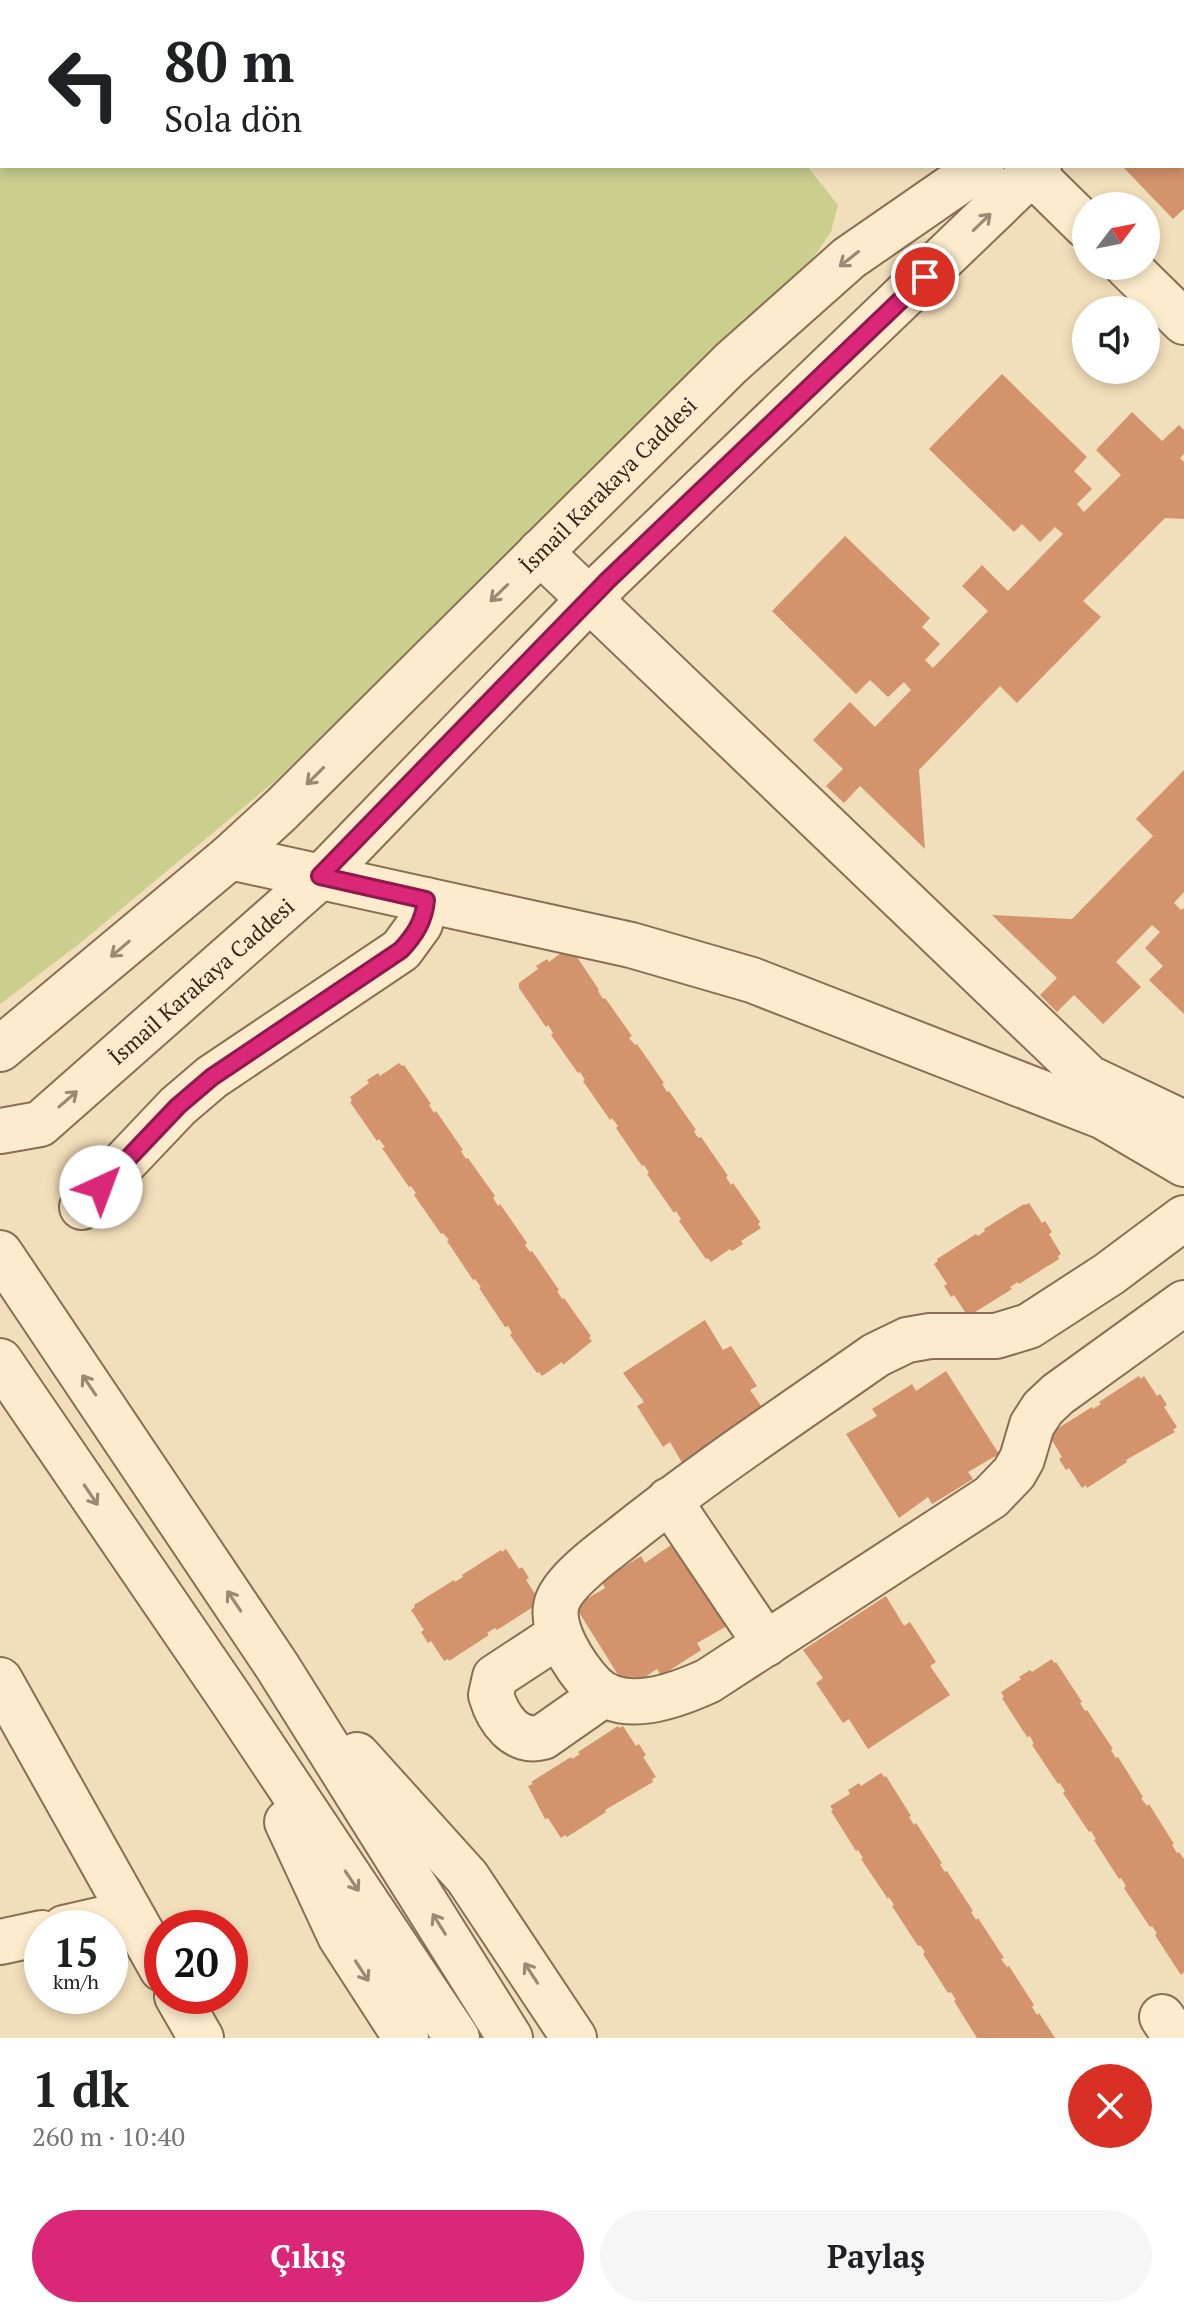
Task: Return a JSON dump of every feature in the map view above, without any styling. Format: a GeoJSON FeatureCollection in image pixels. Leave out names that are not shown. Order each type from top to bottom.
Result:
{"type":"FeatureCollection","features":[{"type":"Feature","properties":{"kind":"street","name":"İsmail Karakaya Caddesi"},"geometry":{"type":"LineString","coordinates":[[0,1049],[230,857],[281,810],[731,363],[849,258],[979,168]]}},
{"type":"Feature","properties":{"kind":"street","name":"İsmail Karakaya Caddesi"},"geometry":{"type":"LineString","coordinates":[[0,1131],[40,1124],[320,876],[589,599],[1036,170]]}},
{"type":"Feature","properties":{"kind":"street"},"geometry":{"type":"LineString","coordinates":[[1036,170],[1072,210]]}},
{"type":"Feature","properties":{"kind":"street"},"geometry":{"type":"LineString","coordinates":[[1141,280],[1184,322]]}},
{"type":"Feature","properties":{"kind":"street"},"geometry":{"type":"LineString","coordinates":[[540,552],[1089,1078],[1184,1123]]}},
{"type":"Feature","properties":{"kind":"street"},"geometry":{"type":"LineString","coordinates":[[230,857],[631,945],[752,980],[1104,1117],[1184,1164]]}},
{"type":"Feature","properties":{"kind":"street"},"geometry":{"type":"LineString","coordinates":[[82,1207],[178,1106],[212,1077],[401,950],[420,924],[426,900]]}},
{"type":"Feature","properties":{"kind":"street"},"geometry":{"type":"LineString","coordinates":[[1184,1218],[1109,1274],[1029,1326],[996,1336],[930,1336],[890,1347],[669,1500],[596,1559],[563,1591],[557,1601],[555,1613],[559,1635],[591,1684],[603,1695],[637,1701],[687,1690],[708,1681],[991,1497],[1014,1473],[1022,1459],[1032,1425],[1043,1408],[1184,1303]]}},
{"type":"Feature","properties":{"kind":"street"},"geometry":{"type":"LineString","coordinates":[[0,1253],[277,1666],[510,2038]]}},
{"type":"Feature","properties":{"kind":"street"},"geometry":{"type":"LineString","coordinates":[[0,1361],[457,2038]]}},
{"type":"Feature","properties":{"kind":"street"},"geometry":{"type":"LineString","coordinates":[[669,1500],[766,1644]]}},
{"type":"Feature","properties":{"kind":"street"},"geometry":{"type":"LineString","coordinates":[[559,1635],[495,1677],[491,1695],[503,1721],[515,1734],[526,1739],[543,1737],[603,1695]]}},
{"type":"Feature","properties":{"kind":"street"},"geometry":{"type":"LineString","coordinates":[[277,1666],[467,1877],[574,2038]]}},
{"type":"Feature","properties":{"kind":"street"},"geometry":{"type":"LineString","coordinates":[[0,1680],[144,1938]]}},
{"type":"Feature","properties":{"kind":"street"},"geometry":{"type":"LineString","coordinates":[[231,1699],[340,1936],[406,2038]]}},
{"type":"Feature","properties":{"kind":"street"},"geometry":{"type":"LineString","coordinates":[[0,1942],[24,1937]]}},
{"type":"Feature","properties":{"kind":"street"},"geometry":{"type":"LineString","coordinates":[[187,2014],[201,2038]]}},
{"type":"Feature","properties":{"kind":"green space"},"geometry":{"type":"Polygon","coordinates":[[[0,168],[809,168],[838,205],[831,232],[811,261],[274,782],[79,944],[0,1004],[0,168]]]}},
{"type":"Feature","properties":{"kind":"building"},"geometry":{"type":"Polygon","coordinates":[[[1124,168],[1184,168],[1184,209],[1173,219],[1160,205],[1160,192],[1147,192],[1124,168]]]}},
{"type":"Feature","properties":{"kind":"building"},"geometry":{"type":"Polygon","coordinates":[[[1002,374],[1087,457],[1074,471],[1092,489],[1077,504],[1084,512],[1121,475],[1096,450],[1132,412],[1162,441],[1179,425],[1184,430],[1184,454],[1180,458],[1184,462],[1184,519],[1165,518],[1083,601],[1101,617],[1017,703],[1000,686],[919,770],[925,849],[860,786],[844,803],[826,786],[843,769],[813,740],[850,702],[875,727],[911,690],[904,682],[888,697],[870,680],[856,694],[772,611],[845,536],[930,618],[922,627],[940,644],[925,660],[933,668],[988,611],[962,586],[982,565],[1008,591],[1063,534],[1055,527],[1040,542],[1022,524],[1014,532],[929,449],[1002,374]]]}},
{"type":"Feature","properties":{"kind":"building"},"geometry":{"type":"Polygon","coordinates":[[[1184,770],[1184,892],[1174,903],[1181,910],[1184,908],[1184,1014],[1149,980],[1163,966],[1145,948],[1160,932],[1152,925],[1116,962],[1141,987],[1103,1024],[1074,995],[1057,1012],[1040,995],[1057,978],[992,915],[1072,919],[1153,836],[1136,819],[1184,770]]]}},
{"type":"Feature","properties":{"kind":"building"},"geometry":{"type":"Polygon","coordinates":[[[568,948],[632,1036],[629,1038],[637,1044],[667,1092],[696,1130],[696,1135],[701,1137],[728,1176],[731,1185],[733,1183],[760,1222],[761,1228],[741,1241],[743,1244],[711,1262],[679,1221],[681,1219],[676,1211],[674,1213],[647,1174],[644,1165],[616,1128],[618,1126],[612,1118],[610,1120],[580,1072],[551,1035],[553,1033],[548,1025],[546,1027],[519,988],[519,983],[538,969],[536,966],[547,959],[549,962],[568,948]]]}},
{"type":"Feature","properties":{"kind":"building"},"geometry":{"type":"Polygon","coordinates":[[[399,1063],[404,1065],[434,1113],[436,1111],[466,1159],[495,1196],[493,1198],[498,1206],[500,1204],[527,1243],[527,1248],[559,1290],[562,1299],[591,1336],[592,1341],[563,1365],[562,1362],[542,1376],[510,1335],[508,1326],[505,1327],[449,1240],[441,1234],[414,1195],[416,1193],[382,1148],[385,1147],[379,1139],[377,1141],[350,1102],[350,1097],[369,1083],[367,1080],[378,1073],[380,1076],[399,1063]]]}},
{"type":"Feature","properties":{"kind":"building"},"geometry":{"type":"Polygon","coordinates":[[[1029,1203],[1052,1232],[1049,1234],[1061,1254],[1059,1259],[967,1315],[954,1295],[951,1297],[934,1264],[937,1259],[1029,1203]]]}},
{"type":"Feature","properties":{"kind":"building"},"geometry":{"type":"Polygon","coordinates":[[[705,1320],[723,1350],[731,1346],[757,1386],[750,1390],[770,1419],[688,1473],[670,1442],[663,1447],[637,1406],[644,1402],[623,1373],[705,1320]]]}},
{"type":"Feature","properties":{"kind":"building"},"geometry":{"type":"Polygon","coordinates":[[[946,1371],[999,1454],[968,1472],[973,1479],[932,1504],[928,1497],[899,1518],[846,1434],[877,1416],[872,1409],[912,1384],[916,1391],[946,1371]]]}},
{"type":"Feature","properties":{"kind":"building"},"geometry":{"type":"Polygon","coordinates":[[[1139,1376],[1141,1379],[1144,1376],[1157,1396],[1160,1394],[1177,1427],[1173,1430],[1175,1432],[1126,1460],[1087,1488],[1086,1485],[1082,1488],[1059,1459],[1062,1457],[1050,1437],[1052,1432],[1101,1404],[1099,1402],[1139,1376]]]}},
{"type":"Feature","properties":{"kind":"building"},"geometry":{"type":"Polygon","coordinates":[[[674,1543],[727,1626],[697,1643],[701,1650],[661,1676],[657,1669],[627,1689],[575,1606],[605,1588],[601,1581],[641,1556],[645,1563],[674,1543]]]}},
{"type":"Feature","properties":{"kind":"building"},"geometry":{"type":"Polygon","coordinates":[[[506,1549],[519,1569],[522,1567],[539,1600],[536,1605],[487,1633],[489,1635],[449,1661],[444,1661],[431,1641],[428,1643],[411,1610],[414,1605],[506,1549]]]}},
{"type":"Feature","properties":{"kind":"building"},"geometry":{"type":"Polygon","coordinates":[[[886,1596],[904,1626],[910,1622],[936,1662],[930,1666],[950,1695],[868,1749],[849,1719],[843,1723],[816,1683],[823,1678],[803,1650],[886,1596]]]}},
{"type":"Feature","properties":{"kind":"building"},"geometry":{"type":"Polygon","coordinates":[[[1052,1659],[1113,1749],[1141,1798],[1147,1806],[1149,1804],[1177,1853],[1184,1859],[1184,1972],[1181,1975],[1091,1831],[1063,1793],[1065,1791],[1060,1783],[1032,1745],[1030,1736],[1027,1737],[1002,1698],[1001,1692],[1021,1679],[1019,1677],[1052,1659]]]}},
{"type":"Feature","properties":{"kind":"building"},"geometry":{"type":"Polygon","coordinates":[[[618,1726],[623,1726],[636,1746],[639,1744],[656,1777],[652,1779],[653,1782],[561,1838],[548,1818],[545,1819],[528,1786],[618,1726]]]}},
{"type":"Feature","properties":{"kind":"building"},"geometry":{"type":"Polygon","coordinates":[[[881,1773],[886,1776],[914,1825],[916,1823],[942,1863],[942,1868],[947,1871],[976,1920],[978,1918],[1004,1958],[1001,1959],[1009,1966],[1034,2005],[1032,2007],[1037,2015],[1039,2013],[1055,2038],[977,2038],[951,1992],[948,1993],[923,1954],[925,1952],[918,1946],[831,1811],[830,1806],[850,1794],[848,1790],[881,1773]]]}},
{"type":"Feature","properties":{"kind":"route"},"geometry":{"type":"LineString","coordinates":[[101,1187],[178,1106],[212,1077],[401,950],[412,938],[425,912],[426,900],[320,876],[608,580],[925,277]]}}]}
